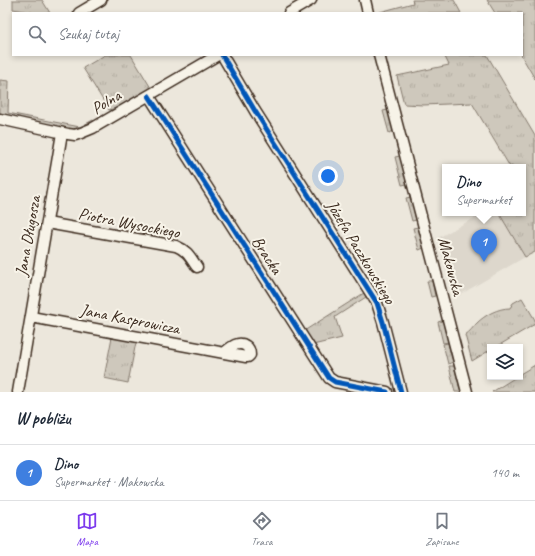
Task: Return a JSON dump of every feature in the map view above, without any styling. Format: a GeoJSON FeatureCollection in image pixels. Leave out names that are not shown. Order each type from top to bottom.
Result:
{"type":"FeatureCollection","features":[{"type":"Feature","properties":{"kind":"street"},"geometry":{"type":"LineString","coordinates":[[81,12],[101,0]]}},
{"type":"Feature","properties":{"kind":"street"},"geometry":{"type":"LineString","coordinates":[[291,12],[311,0]]}},
{"type":"Feature","properties":{"kind":"street"},"geometry":{"type":"LineString","coordinates":[[365,0],[368,12]]}},
{"type":"Feature","properties":{"kind":"street","name":"Polna"},"geometry":{"type":"LineString","coordinates":[[0,119],[62,133],[75,134],[94,128],[216,56]]}},
{"type":"Feature","properties":{"kind":"street","name":"Józefa Paczkowskiego"},"geometry":{"type":"LineString","coordinates":[[223,56],[255,111],[375,299],[383,322],[400,392]]}},
{"type":"Feature","properties":{"kind":"street","name":"Makowska"},"geometry":{"type":"LineString","coordinates":[[379,56],[467,392]]}},
{"type":"Feature","properties":{"kind":"street","name":"Bracka"},"geometry":{"type":"LineString","coordinates":[[149,96],[329,378],[335,382],[387,392]]}},
{"type":"Feature","properties":{"kind":"street","name":"Jana Długosza"},"geometry":{"type":"LineString","coordinates":[[18,392],[62,133]]}},
{"type":"Feature","properties":{"kind":"street","name":"Piotra Wysockiego"},"geometry":{"type":"LineString","coordinates":[[47,223],[176,246],[187,252],[197,267]]}},
{"type":"Feature","properties":{"kind":"street","name":"Jana Kasprowicza"},"geometry":{"type":"LineString","coordinates":[[31,317],[224,353]]}},
{"type":"Feature","properties":{"kind":"shaded area"},"geometry":{"type":"Polygon","coordinates":[[[478,216],[501,216],[525,257],[456,297],[438,238],[478,216]]]}},
{"type":"Feature","properties":{"kind":"green space"},"geometry":{"type":"Polygon","coordinates":[[[13,0],[42,0],[49,12],[30,12],[13,9],[13,0]]]}},
{"type":"Feature","properties":{"kind":"green space"},"geometry":{"type":"Polygon","coordinates":[[[412,0],[454,0],[460,12],[380,12],[413,3],[412,0]]]}},
{"type":"Feature","properties":{"kind":"green space"},"geometry":{"type":"Polygon","coordinates":[[[487,0],[535,0],[535,79],[522,56],[523,56],[523,12],[494,12],[487,0]]]}},
{"type":"Feature","properties":{"kind":"green space"},"geometry":{"type":"Polygon","coordinates":[[[103,56],[132,56],[151,88],[117,108],[109,110],[83,68],[103,56]]]}},
{"type":"Feature","properties":{"kind":"green space"},"geometry":{"type":"Polygon","coordinates":[[[444,56],[488,56],[535,136],[535,252],[525,257],[501,216],[526,216],[526,164],[508,164],[472,103],[423,105],[404,104],[397,76],[449,65],[444,56]]]}},
{"type":"Feature","properties":{"kind":"green space"},"geometry":{"type":"Polygon","coordinates":[[[0,80],[9,81],[8,113],[80,127],[93,120],[94,122],[84,128],[71,131],[0,115],[0,80]]]}},
{"type":"Feature","properties":{"kind":"green space"},"geometry":{"type":"Polygon","coordinates":[[[388,110],[394,131],[389,133],[383,111],[388,110]]]}},
{"type":"Feature","properties":{"kind":"green space"},"geometry":{"type":"Polygon","coordinates":[[[400,156],[407,184],[402,185],[395,157],[400,156]]]}},
{"type":"Feature","properties":{"kind":"green space"},"geometry":{"type":"Polygon","coordinates":[[[411,197],[416,220],[412,221],[406,198],[411,197]]]}},
{"type":"Feature","properties":{"kind":"green space"},"geometry":{"type":"Polygon","coordinates":[[[418,227],[424,248],[419,250],[413,228],[418,227]]]}},
{"type":"Feature","properties":{"kind":"green space"},"geometry":{"type":"Polygon","coordinates":[[[427,281],[432,281],[435,296],[431,297],[427,281]]]}},
{"type":"Feature","properties":{"kind":"green space"},"geometry":{"type":"Polygon","coordinates":[[[364,293],[366,297],[335,317],[342,338],[313,345],[304,331],[364,293]]]}},
{"type":"Feature","properties":{"kind":"green space"},"geometry":{"type":"Polygon","coordinates":[[[522,298],[535,320],[535,324],[501,344],[487,344],[487,352],[472,361],[465,335],[484,317],[492,312],[510,308],[513,303],[522,298]]]}},
{"type":"Feature","properties":{"kind":"green space"},"geometry":{"type":"Polygon","coordinates":[[[438,322],[443,322],[448,342],[443,343],[438,322]]]}},
{"type":"Feature","properties":{"kind":"green space"},"geometry":{"type":"Polygon","coordinates":[[[112,337],[136,342],[128,383],[104,378],[112,337]]]}},
{"type":"Feature","properties":{"kind":"green space"},"geometry":{"type":"Polygon","coordinates":[[[448,343],[453,362],[448,364],[443,344],[448,343]]]}},
{"type":"Feature","properties":{"kind":"green space"},"geometry":{"type":"Polygon","coordinates":[[[535,365],[535,392],[492,392],[511,380],[523,380],[523,372],[535,365]]]}},
{"type":"Feature","properties":{"kind":"green space"},"geometry":{"type":"Polygon","coordinates":[[[449,366],[454,366],[461,392],[455,392],[449,366]]]}},
{"type":"Feature","properties":{"kind":"cycle path"},"geometry":{"type":"LineString","coordinates":[[223,56],[255,111],[377,303],[401,392]]}},
{"type":"Feature","properties":{"kind":"cycle path"},"geometry":{"type":"LineString","coordinates":[[149,96],[329,378],[335,382],[387,392]]}},
{"type":"Feature","properties":{"kind":"place","name":"Dino"},"geometry":{"type":"Point","coordinates":[484,262]}}]}
